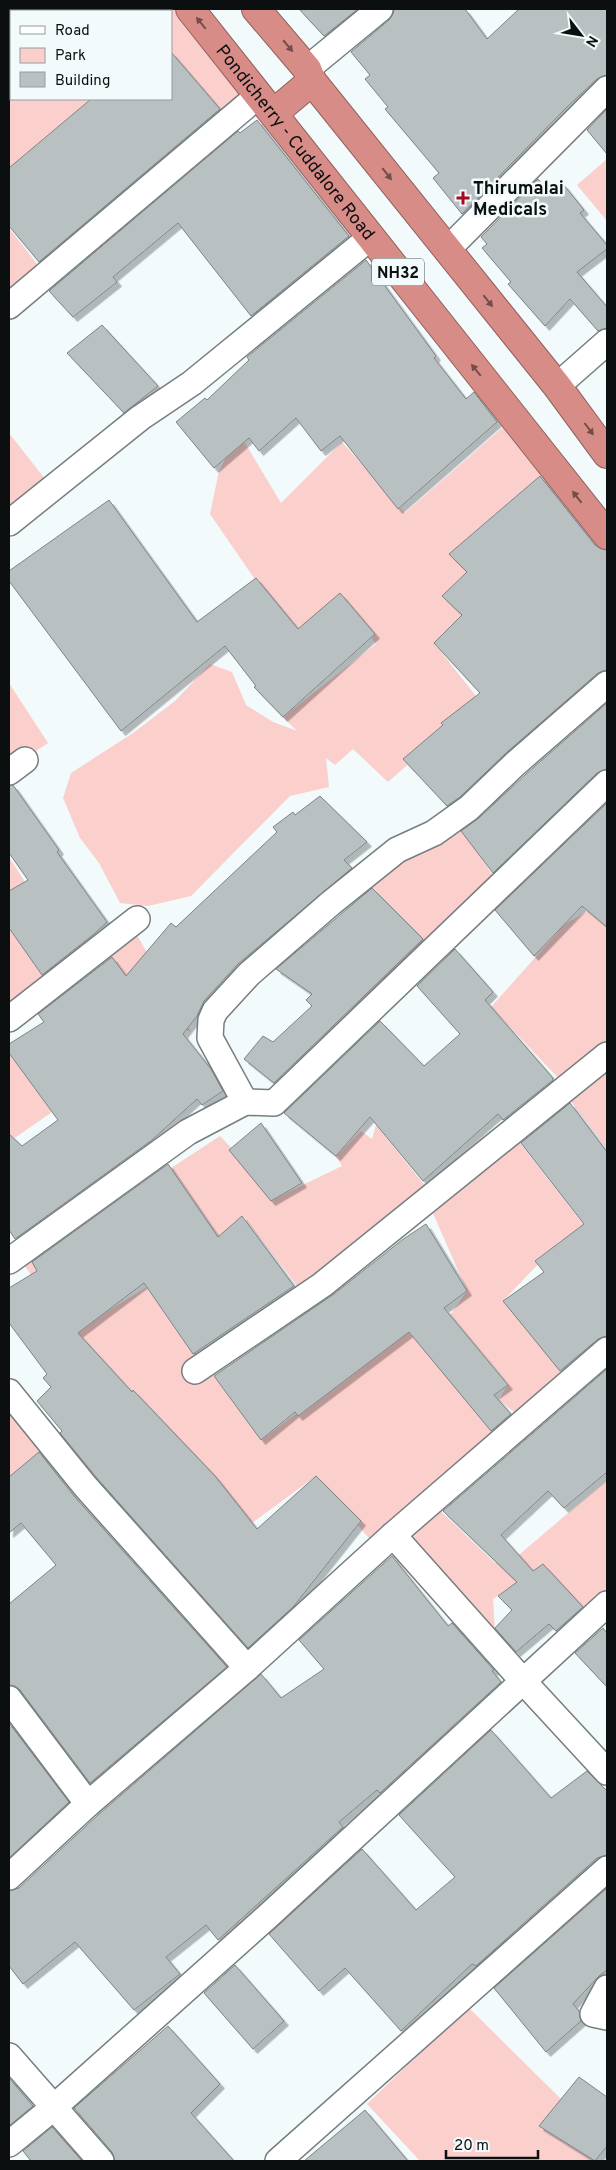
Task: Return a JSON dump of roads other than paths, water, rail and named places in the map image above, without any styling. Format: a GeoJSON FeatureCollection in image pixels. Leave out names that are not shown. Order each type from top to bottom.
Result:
{"type":"FeatureCollection","features":[{"type":"Feature","properties":{"kind":"highway","name":"Pondicherry - Cuddalore Road"},"geometry":{"type":"LineString","coordinates":[[190,9],[607,535]]}},
{"type":"Feature","properties":{"kind":"highway","name":"NH32"},"geometry":{"type":"LineString","coordinates":[[256,9],[310,74],[447,250],[557,386],[607,454]]}},
{"type":"Feature","properties":{"kind":"highway"},"geometry":{"type":"LineString","coordinates":[[266,104],[310,74]]}},
{"type":"Feature","properties":{"kind":"street"},"geometry":{"type":"LineString","coordinates":[[310,74],[380,9]]}},
{"type":"Feature","properties":{"kind":"street"},"geometry":{"type":"LineString","coordinates":[[447,250],[607,89]]}},
{"type":"Feature","properties":{"kind":"street"},"geometry":{"type":"LineString","coordinates":[[9,306],[266,104]]}},
{"type":"Feature","properties":{"kind":"street"},"geometry":{"type":"LineString","coordinates":[[9,524],[140,418],[192,383],[371,237]]}},
{"type":"Feature","properties":{"kind":"street"},"geometry":{"type":"LineString","coordinates":[[557,386],[607,342]]}},
{"type":"Feature","properties":{"kind":"street"},"geometry":{"type":"LineString","coordinates":[[245,1102],[210,1038],[211,1020],[215,1011],[249,974],[331,903],[397,850],[434,833],[469,808],[515,764],[607,684]]}},
{"type":"Feature","properties":{"kind":"street"},"geometry":{"type":"LineString","coordinates":[[11,1254],[188,1132],[245,1102],[274,1103],[607,783]]}},
{"type":"Feature","properties":{"kind":"street"},"geometry":{"type":"LineString","coordinates":[[9,1019],[137,919]]}},
{"type":"Feature","properties":{"kind":"street"},"geometry":{"type":"LineString","coordinates":[[195,1371],[322,1285],[607,1055]]}},
{"type":"Feature","properties":{"kind":"street"},"geometry":{"type":"LineString","coordinates":[[9,1878],[88,1804],[247,1668],[393,1535],[607,1350]]}},
{"type":"Feature","properties":{"kind":"street"},"geometry":{"type":"LineString","coordinates":[[9,1392],[85,1486],[247,1668]]}},
{"type":"Feature","properties":{"kind":"street"},"geometry":{"type":"LineString","coordinates":[[393,1535],[607,1772]]}},
{"type":"Feature","properties":{"kind":"street"},"geometry":{"type":"LineString","coordinates":[[9,2144],[53,2108],[268,1916],[607,1604]]}},
{"type":"Feature","properties":{"kind":"street"},"geometry":{"type":"LineString","coordinates":[[9,1700],[88,1804]]}},
{"type":"Feature","properties":{"kind":"street"},"geometry":{"type":"LineString","coordinates":[[278,2161],[607,1869]]}},
{"type":"Feature","properties":{"kind":"street"},"geometry":{"type":"LineString","coordinates":[[607,1988],[593,2014],[607,2017]]}},
{"type":"Feature","properties":{"kind":"street"},"geometry":{"type":"LineString","coordinates":[[9,2056],[101,2161]]}},
{"type":"Feature","properties":{"kind":"place","name":"Thirumalai Medicals"},"geometry":{"type":"Point","coordinates":[463,198]}}]}
